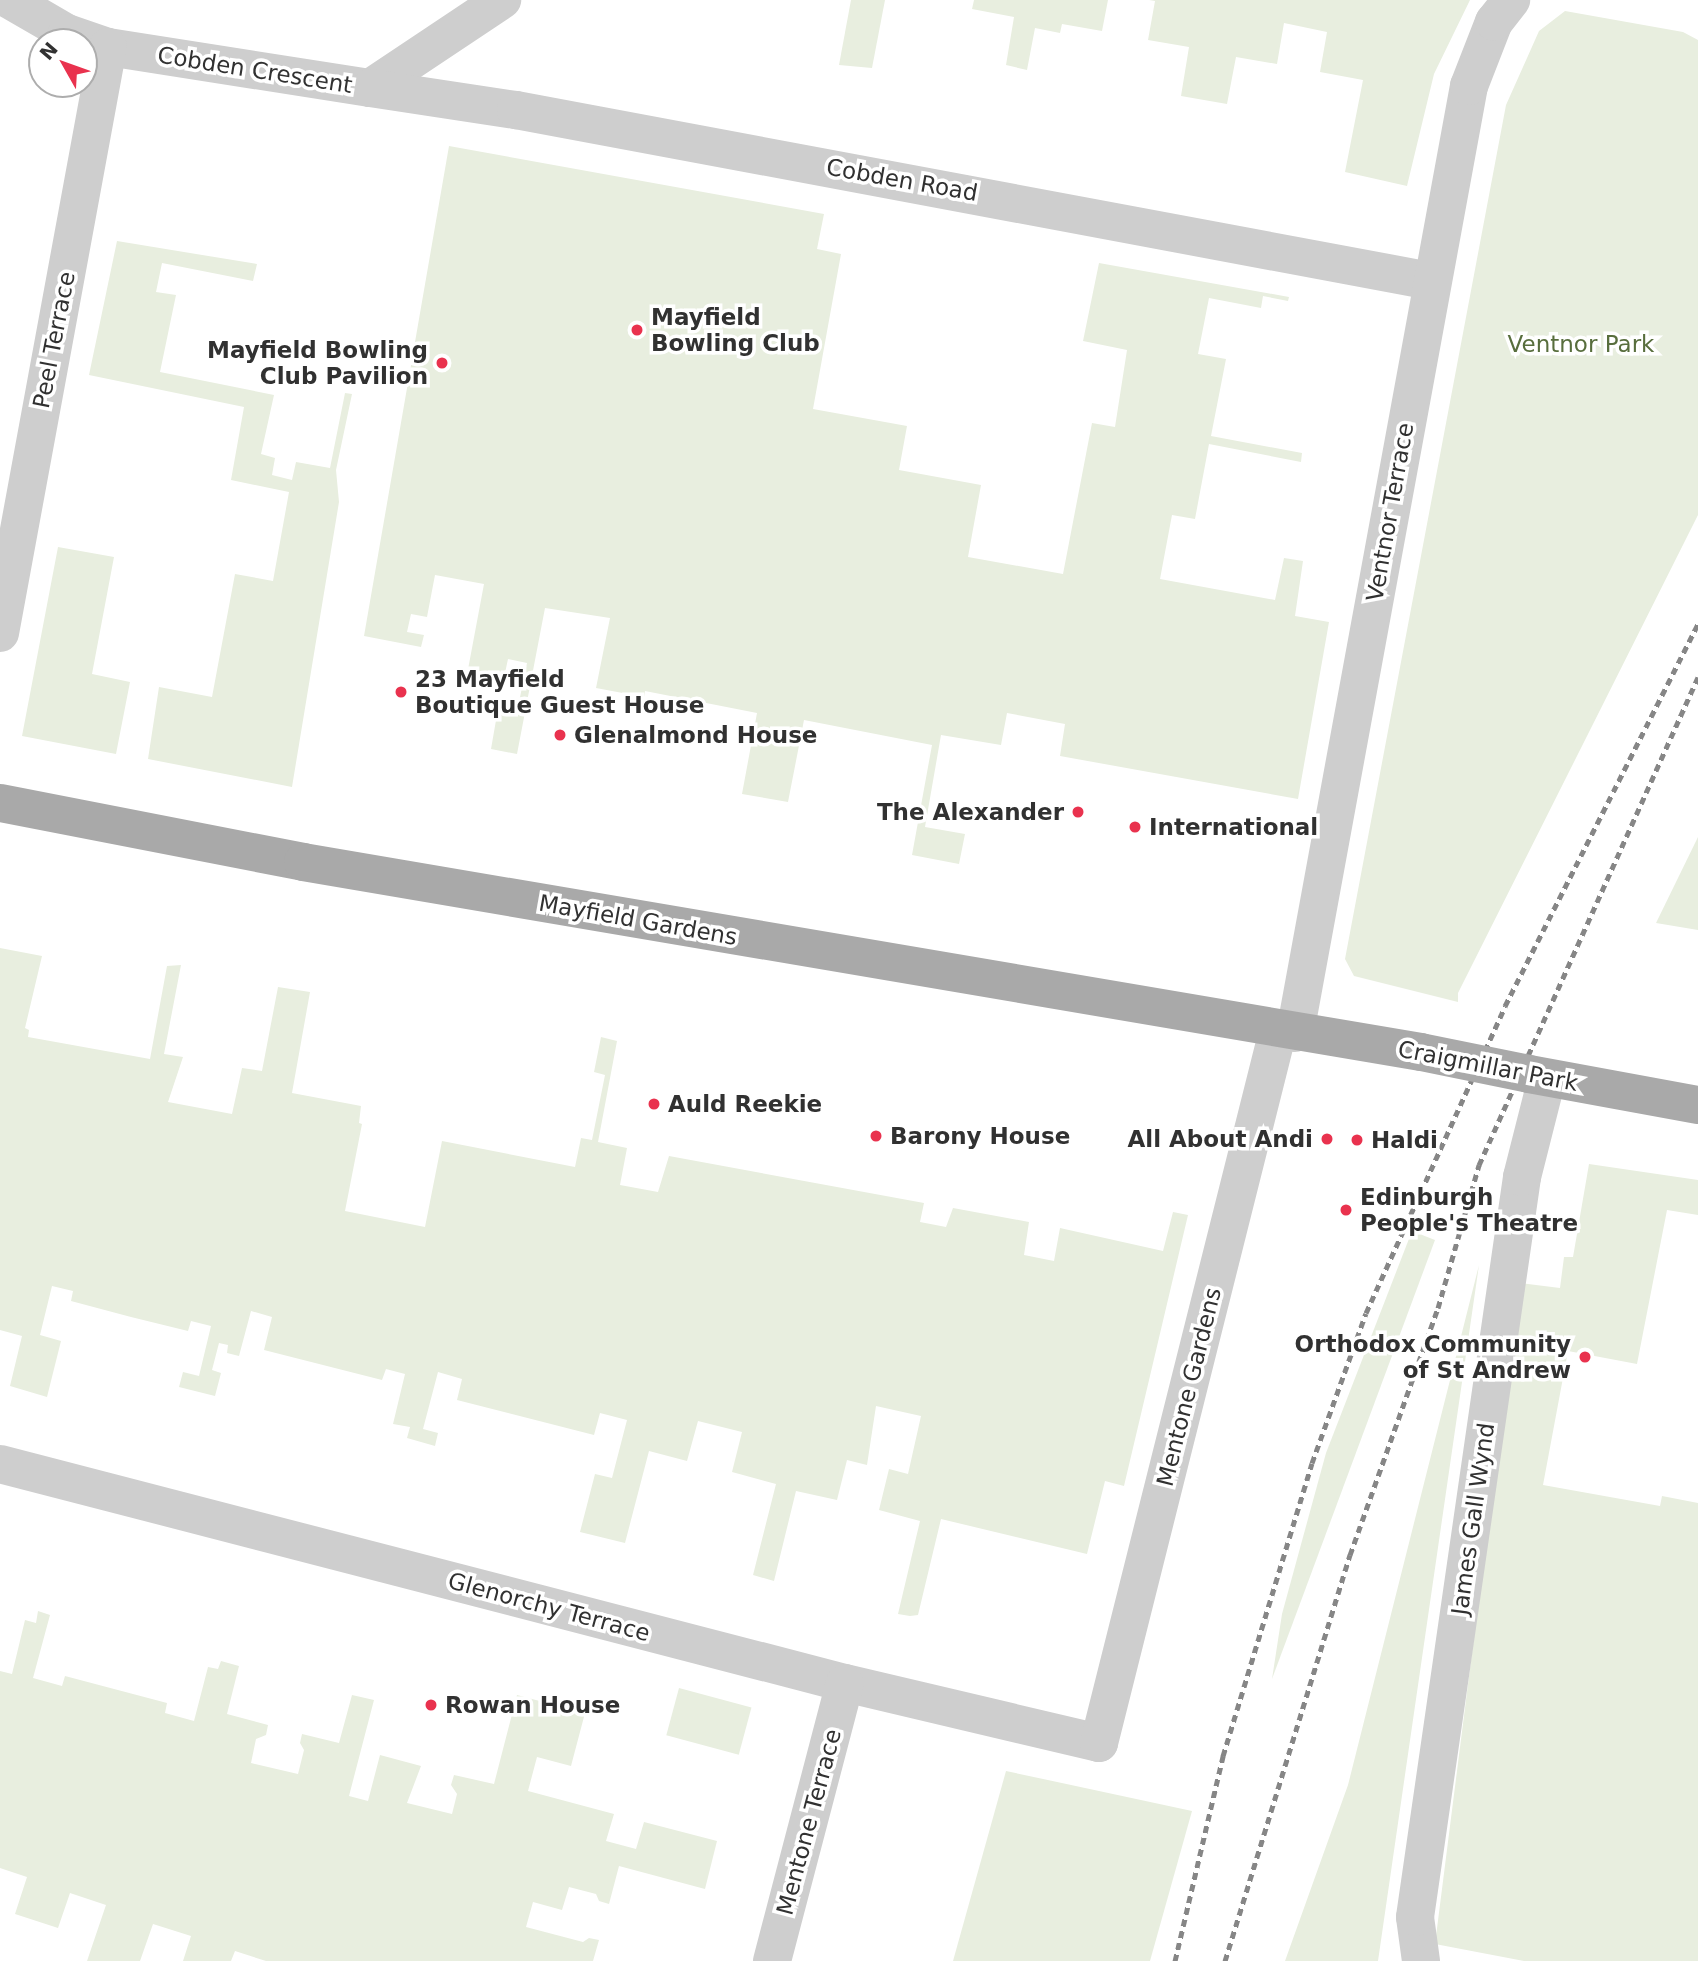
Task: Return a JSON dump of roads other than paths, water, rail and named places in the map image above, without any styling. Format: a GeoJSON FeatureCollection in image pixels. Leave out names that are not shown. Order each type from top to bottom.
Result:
{"type":"FeatureCollection","features":[{"type":"Feature","properties":{"kind":"main road","name":"Mayfield Gardens"},"geometry":{"type":"LineString","coordinates":[[0,803],[317,864],[1286,1032]]}},
{"type":"Feature","properties":{"kind":"main road","name":"Craigmillar Park"},"geometry":{"type":"LineString","coordinates":[[1286,1032],[1421,1052],[1698,1105]]}},
{"type":"Feature","properties":{"kind":"street","name":"Cobden Crescent"},"geometry":{"type":"LineString","coordinates":[[10,0],[67,33],[108,47],[370,88],[502,0]]}},
{"type":"Feature","properties":{"kind":"street","name":"Ventnor Terrace"},"geometry":{"type":"LineString","coordinates":[[1286,1032],[1469,86],[1493,22],[1511,0]]}},
{"type":"Feature","properties":{"kind":"street","name":"Peel Terrace"},"geometry":{"type":"LineString","coordinates":[[0,633],[108,47]]}},
{"type":"Feature","properties":{"kind":"street","name":"Cobden Road"},"geometry":{"type":"LineString","coordinates":[[370,88],[544,115],[1431,281]]}},
{"type":"Feature","properties":{"kind":"street","name":"Mentone Gardens"},"geometry":{"type":"LineString","coordinates":[[1099,1743],[1286,1032]]}},
{"type":"Feature","properties":{"kind":"street","name":"James Gall Wynd"},"geometry":{"type":"LineString","coordinates":[[1421,1961],[1415,1917],[1538,1076]]}},
{"type":"Feature","properties":{"kind":"street","name":"Glenorchy Terrace"},"geometry":{"type":"LineString","coordinates":[[0,1465],[845,1683],[1099,1743]]}},
{"type":"Feature","properties":{"kind":"street","name":"Mentone Terrace"},"geometry":{"type":"LineString","coordinates":[[772,1961],[845,1683]]}},
{"type":"Feature","properties":{"kind":"railway"},"geometry":{"type":"LineString","coordinates":[[1175,1961],[1223,1756],[1312,1463],[1366,1313],[1505,1006],[1698,624]]}},
{"type":"Feature","properties":{"kind":"railway"},"geometry":{"type":"LineString","coordinates":[[1225,1961],[1350,1555],[1438,1308],[1479,1165],[1698,677]]}},
{"type":"Feature","properties":{"kind":"place","name":"Mayfield Bowling Club"},"geometry":{"type":"Point","coordinates":[637,330]}},
{"type":"Feature","properties":{"kind":"place","name":"Mayfield Bowling Club Pavilion"},"geometry":{"type":"Point","coordinates":[442,363]}},
{"type":"Feature","properties":{"kind":"place","name":"23 Mayfield Boutique Guest House"},"geometry":{"type":"Point","coordinates":[401,692]}},
{"type":"Feature","properties":{"kind":"place","name":"Glenalmond House"},"geometry":{"type":"Point","coordinates":[560,735]}},
{"type":"Feature","properties":{"kind":"place","name":"The Alexander"},"geometry":{"type":"Point","coordinates":[1078,812]}},
{"type":"Feature","properties":{"kind":"place","name":"International"},"geometry":{"type":"Point","coordinates":[1135,827]}},
{"type":"Feature","properties":{"kind":"place","name":"Auld Reekie"},"geometry":{"type":"Point","coordinates":[654,1104]}},
{"type":"Feature","properties":{"kind":"place","name":"Barony House"},"geometry":{"type":"Point","coordinates":[876,1136]}},
{"type":"Feature","properties":{"kind":"place","name":"All About Andi"},"geometry":{"type":"Point","coordinates":[1327,1139]}},
{"type":"Feature","properties":{"kind":"place","name":"Haldi"},"geometry":{"type":"Point","coordinates":[1357,1140]}},
{"type":"Feature","properties":{"kind":"place","name":"Edinburgh People's Theatre"},"geometry":{"type":"Point","coordinates":[1346,1210]}},
{"type":"Feature","properties":{"kind":"place","name":"Orthodox Community of St Andrew"},"geometry":{"type":"Point","coordinates":[1585,1357]}},
{"type":"Feature","properties":{"kind":"place","name":"Rowan House"},"geometry":{"type":"Point","coordinates":[431,1705]}},
{"type":"Feature","properties":{"kind":"park label","name":"Ventnor Park"},"geometry":{"type":"Point","coordinates":[1581,344]}}]}
